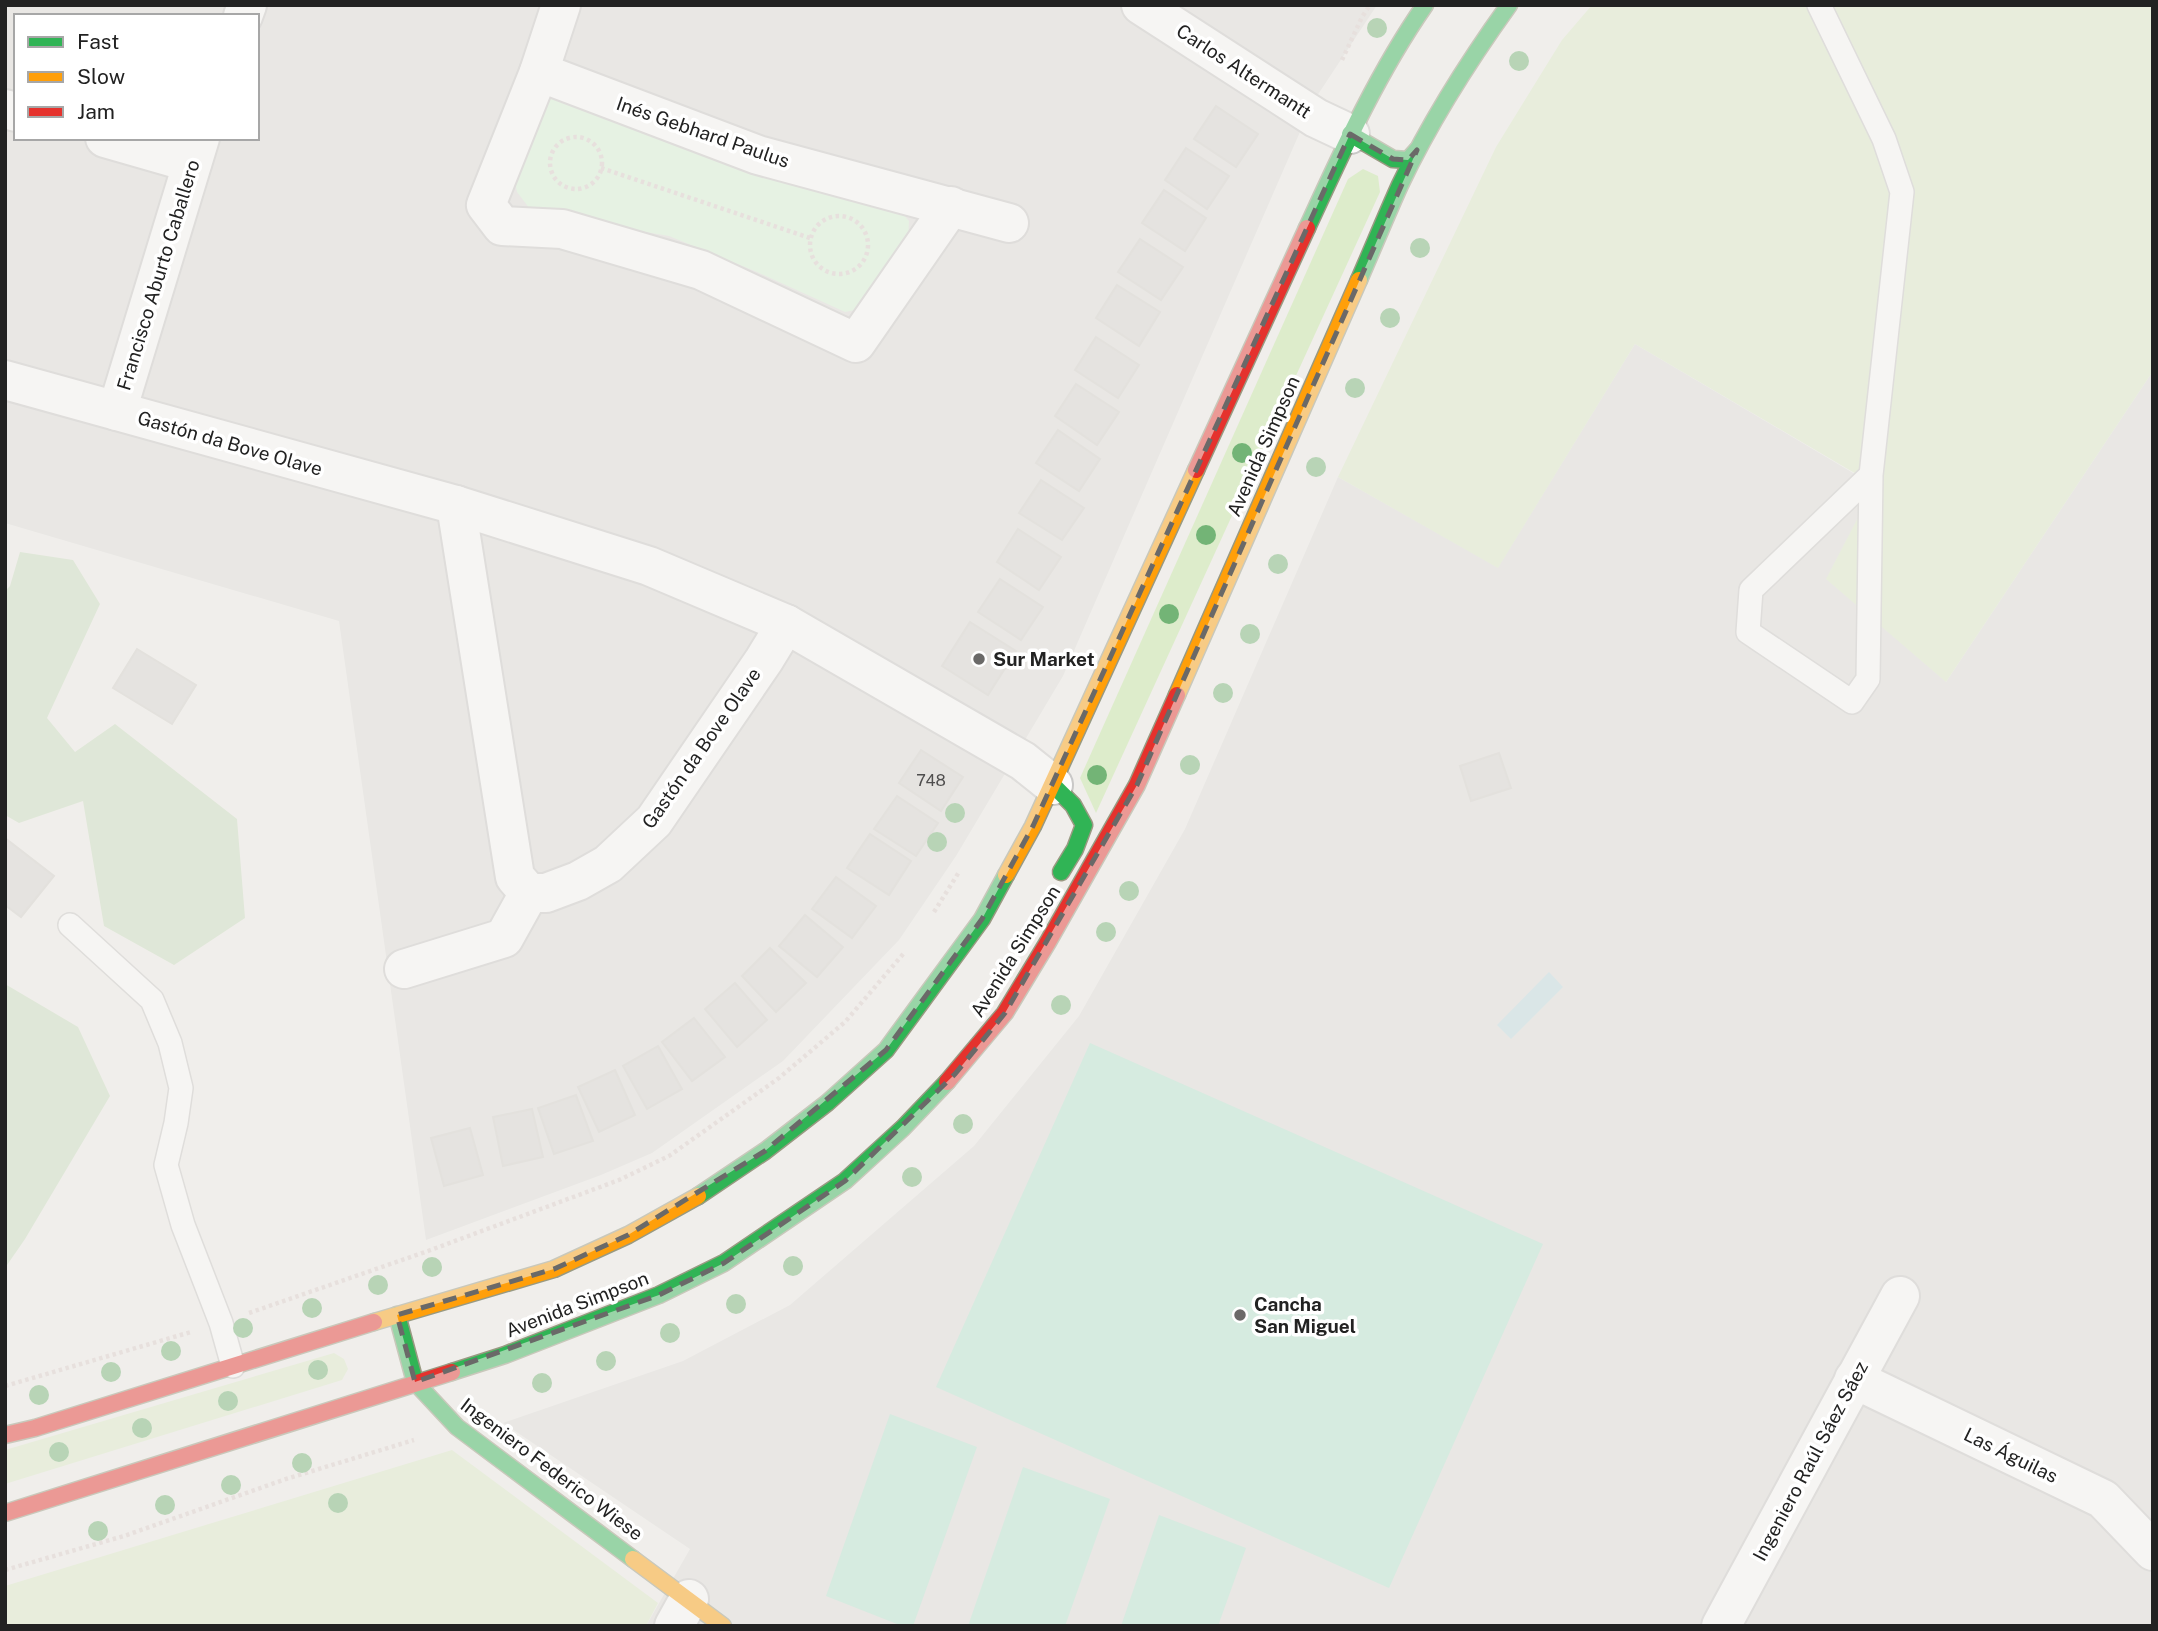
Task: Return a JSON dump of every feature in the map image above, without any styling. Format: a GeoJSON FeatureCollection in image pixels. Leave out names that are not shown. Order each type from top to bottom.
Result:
{"type":"FeatureCollection","features":[{"type":"Feature","properties":{"kind":"main road"},"geometry":{"type":"LineString","coordinates":[[5,1435],[554,1269],[628,1235],[698,1196],[765,1151],[827,1103],[886,1050],[982,919],[1053,785],[1350,134],[1409,28],[1425,5]]}},
{"type":"Feature","properties":{"kind":"main road","name":"Avenida Simpson"},"geometry":{"type":"LineString","coordinates":[[5,1513],[505,1354],[659,1295],[724,1263],[845,1181],[903,1128],[955,1074],[1005,1013],[1137,785],[1417,150],[1490,31],[1509,5]]}},
{"type":"Feature","properties":{"kind":"main road"},"geometry":{"type":"LineString","coordinates":[[1350,134],[1393,159],[1408,160],[1417,150]]}},
{"type":"Feature","properties":{"kind":"main road"},"geometry":{"type":"LineString","coordinates":[[1053,785],[1073,805],[1084,825],[1075,849],[1053,885]]}},
{"type":"Feature","properties":{"kind":"main road"},"geometry":{"type":"LineString","coordinates":[[955,1074],[972,1027]]}},
{"type":"Feature","properties":{"kind":"main road","name":"Ingeniero Federico Wiese"},"geometry":{"type":"LineString","coordinates":[[397,1315],[415,1382],[457,1427],[682,1612],[723,1626]]}},
{"type":"Feature","properties":{"kind":"street"},"geometry":{"type":"LineString","coordinates":[[561,5],[539,72],[486,205],[502,226],[562,229],[701,270],[856,343],[951,206]]}},
{"type":"Feature","properties":{"kind":"street","name":"Carlos Altermantt"},"geometry":{"type":"LineString","coordinates":[[1141,5],[1316,118],[1350,134]]}},
{"type":"Feature","properties":{"kind":"street","name":"Inés Gebhard Paulus"},"geometry":{"type":"LineString","coordinates":[[539,72],[758,155],[1009,223]]}},
{"type":"Feature","properties":{"kind":"street"},"geometry":{"type":"LineString","coordinates":[[119,140],[196,151]]}},
{"type":"Feature","properties":{"kind":"street","name":"Francisco Aburto Caballero"},"geometry":{"type":"LineString","coordinates":[[117,411],[196,151]]}},
{"type":"Feature","properties":{"kind":"street","name":"Gastón da Bove Olave"},"geometry":{"type":"LineString","coordinates":[[5,380],[456,505],[649,566],[786,624],[1023,761],[1053,785]]}},
{"type":"Feature","properties":{"kind":"street"},"geometry":{"type":"LineString","coordinates":[[404,969],[504,938],[529,893],[515,877],[456,505]]}},
{"type":"Feature","properties":{"kind":"street","name":"Gastón da Bove Olave"},"geometry":{"type":"LineString","coordinates":[[529,893],[546,893],[578,881],[608,864],[654,821],[786,624]]}},
{"type":"Feature","properties":{"kind":"street","name":"Ingeniero Raúl Sáez Sáez"},"geometry":{"type":"LineString","coordinates":[[1734,1621],[1854,1379],[1900,1296]]}},
{"type":"Feature","properties":{"kind":"street","name":"Las Águilas"},"geometry":{"type":"LineString","coordinates":[[1854,1379],[2103,1499],[2153,1551]]}},
{"type":"Feature","properties":{"kind":"lane"},"geometry":{"type":"LineString","coordinates":[[1819,5],[1884,139],[1902,192],[1871,475],[1868,679],[1852,702],[1748,632],[1751,590],[1871,475]]}},
{"type":"Feature","properties":{"kind":"lane"},"geometry":{"type":"LineString","coordinates":[[69,925],[152,1000],[170,1043],[181,1088],[166,1165],[183,1225],[221,1323],[233,1366]]}},
{"type":"Feature","properties":{"kind":"path"},"geometry":{"type":"LineString","coordinates":[[1316,118],[1370,5]]}},
{"type":"Feature","properties":{"kind":"path"},"geometry":{"type":"LineString","coordinates":[[579,137],[587,140],[599,151],[601,168],[593,183],[576,190],[559,184],[550,168],[550,160],[556,146],[563,141],[579,137]]}},
{"type":"Feature","properties":{"kind":"path"},"geometry":{"type":"LineString","coordinates":[[601,168],[810,239]]}},
{"type":"Feature","properties":{"kind":"path"},"geometry":{"type":"LineString","coordinates":[[839,216],[848,217],[856,222],[867,238],[866,257],[853,271],[844,274],[825,272],[812,258],[810,239],[820,223],[839,216]]}},
{"type":"Feature","properties":{"kind":"path"},"geometry":{"type":"LineString","coordinates":[[931,916],[962,866]]}},
{"type":"Feature","properties":{"kind":"path"},"geometry":{"type":"LineString","coordinates":[[5,1386],[221,1323],[479,1233],[619,1180],[668,1156],[779,1078],[845,1022],[911,944]]}},
{"type":"Feature","properties":{"kind":"path"},"geometry":{"type":"LineString","coordinates":[[5,1570],[124,1536],[286,1479],[457,1427]]}},
{"type":"Feature","properties":{"kind":"highlighted area"},"geometry":{"type":"Polygon","coordinates":[[[1350,134],[1393,159],[1408,160],[1417,150],[1137,785],[1005,1013],[955,1074],[845,1181],[724,1263],[659,1295],[415,1382],[397,1315],[554,1269],[628,1235],[765,1151],[886,1050],[982,919],[1033,826],[1350,134]]]}},
{"type":"Feature","properties":{"kind":"shaded area"},"geometry":{"type":"Polygon","coordinates":[[[5,5],[1377,5],[1313,102],[1063,676],[956,856],[899,940],[783,1061],[652,1153],[601,1175],[426,1240],[339,621],[5,523],[5,5]]]}},
{"type":"Feature","properties":{"kind":"shaded area"},"geometry":{"type":"Polygon","coordinates":[[[1635,344],[1875,486],[1946,682],[2153,371],[2153,1626],[646,1626],[690,1549],[503,1423],[683,1361],[790,1305],[974,1146],[1079,1016],[1185,829],[1338,477],[1498,567],[1635,344]]]}},
{"type":"Feature","properties":{"kind":"green space"},"geometry":{"type":"Polygon","coordinates":[[[1592,5],[2153,5],[2153,371],[1946,682],[1826,579],[1875,485],[1635,344],[1498,568],[1338,477],[1496,147],[1562,40],[1592,5]]]}},
{"type":"Feature","properties":{"kind":"green space"},"geometry":{"type":"Polygon","coordinates":[[[556,94],[897,207],[909,221],[908,242],[865,308],[845,312],[669,236],[533,213],[517,192],[514,178],[540,98],[556,94]]]}},
{"type":"Feature","properties":{"kind":"green space"},"geometry":{"type":"Polygon","coordinates":[[[1363,169],[1378,176],[1380,192],[1096,813],[1080,778],[1348,179],[1363,169]]]}},
{"type":"Feature","properties":{"kind":"green space"},"geometry":{"type":"Polygon","coordinates":[[[20,552],[73,560],[100,604],[47,718],[75,752],[115,724],[237,819],[245,918],[174,965],[104,926],[83,801],[19,823],[5,815],[5,591],[10,586],[20,552]]]}},
{"type":"Feature","properties":{"kind":"green space"},"geometry":{"type":"Polygon","coordinates":[[[5,984],[78,1027],[110,1096],[5,1268],[5,984]]]}},
{"type":"Feature","properties":{"kind":"green space","name":"Cancha San Miguel"},"geometry":{"type":"Polygon","coordinates":[[[1090,1043],[1543,1244],[1389,1588],[936,1387],[1090,1043]]]}},
{"type":"Feature","properties":{"kind":"green space"},"geometry":{"type":"Polygon","coordinates":[[[334,1353],[344,1359],[348,1369],[342,1380],[5,1484],[5,1450],[334,1353]]]}},
{"type":"Feature","properties":{"kind":"green space"},"geometry":{"type":"Polygon","coordinates":[[[890,1414],[977,1447],[913,1626],[902,1626],[826,1596],[890,1414]]]}},
{"type":"Feature","properties":{"kind":"green space"},"geometry":{"type":"Polygon","coordinates":[[[452,1450],[658,1603],[646,1626],[5,1626],[5,1586],[452,1450]]]}},
{"type":"Feature","properties":{"kind":"green space"},"geometry":{"type":"Polygon","coordinates":[[[1023,1467],[1110,1499],[1065,1626],[968,1626],[1023,1467]]]}},
{"type":"Feature","properties":{"kind":"green space"},"geometry":{"type":"Polygon","coordinates":[[[1159,1515],[1246,1548],[1218,1626],[1121,1626],[1159,1515]]]}},
{"type":"Feature","properties":{"kind":"water"},"geometry":{"type":"Polygon","coordinates":[[[1549,972],[1563,987],[1511,1039],[1497,1025],[1549,972]]]}},
{"type":"Feature","properties":{"kind":"building"},"geometry":{"type":"Polygon","coordinates":[[[1216,106],[1258,134],[1236,167],[1194,139],[1216,106]]]}},
{"type":"Feature","properties":{"kind":"building"},"geometry":{"type":"Polygon","coordinates":[[[1186,148],[1229,176],[1207,209],[1165,180],[1186,148]]]}},
{"type":"Feature","properties":{"kind":"building"},"geometry":{"type":"Polygon","coordinates":[[[1164,190],[1206,218],[1185,251],[1142,223],[1164,190]]]}},
{"type":"Feature","properties":{"kind":"building"},"geometry":{"type":"Polygon","coordinates":[[[1140,239],[1183,267],[1161,300],[1118,272],[1140,239]]]}},
{"type":"Feature","properties":{"kind":"building"},"geometry":{"type":"Polygon","coordinates":[[[1117,285],[1160,312],[1139,346],[1096,318],[1117,285]]]}},
{"type":"Feature","properties":{"kind":"building"},"geometry":{"type":"Polygon","coordinates":[[[1096,337],[1139,365],[1118,398],[1075,370],[1096,337]]]}},
{"type":"Feature","properties":{"kind":"building"},"geometry":{"type":"Polygon","coordinates":[[[1076,384],[1119,412],[1097,445],[1055,416],[1076,384]]]}},
{"type":"Feature","properties":{"kind":"building"},"geometry":{"type":"Polygon","coordinates":[[[1058,430],[1100,459],[1079,491],[1036,463],[1058,430]]]}},
{"type":"Feature","properties":{"kind":"building"},"geometry":{"type":"Polygon","coordinates":[[[1041,480],[1084,508],[1062,540],[1019,513],[1041,480]]]}},
{"type":"Feature","properties":{"kind":"building"},"geometry":{"type":"Polygon","coordinates":[[[1018,529],[1061,557],[1039,590],[997,562],[1018,529]]]}},
{"type":"Feature","properties":{"kind":"building"},"geometry":{"type":"Polygon","coordinates":[[[1000,579],[1043,607],[1021,640],[978,612],[1000,579]]]}},
{"type":"Feature","properties":{"kind":"building","name":"Sur Market"},"geometry":{"type":"Polygon","coordinates":[[[970,622],[1016,651],[988,695],[942,666],[970,622]]]}},
{"type":"Feature","properties":{"kind":"building"},"geometry":{"type":"Polygon","coordinates":[[[137,649],[196,685],[172,724],[113,688],[137,649]]]}},
{"type":"Feature","properties":{"kind":"building"},"geometry":{"type":"Polygon","coordinates":[[[921,750],[963,777],[941,811],[899,783],[921,750]]]}},
{"type":"Feature","properties":{"kind":"building"},"geometry":{"type":"Polygon","coordinates":[[[1499,753],[1511,788],[1471,801],[1460,766],[1499,753]]]}},
{"type":"Feature","properties":{"kind":"building"},"geometry":{"type":"Polygon","coordinates":[[[897,796],[938,823],[916,856],[874,829],[897,796]]]}},
{"type":"Feature","properties":{"kind":"building"},"geometry":{"type":"Polygon","coordinates":[[[870,834],[911,861],[889,895],[847,868],[870,834]]]}},
{"type":"Feature","properties":{"kind":"building"},"geometry":{"type":"Polygon","coordinates":[[[5,838],[54,876],[21,917],[5,905],[5,838]]]}},
{"type":"Feature","properties":{"kind":"building"},"geometry":{"type":"Polygon","coordinates":[[[836,877],[876,906],[852,938],[812,909],[836,877]]]}},
{"type":"Feature","properties":{"kind":"building"},"geometry":{"type":"Polygon","coordinates":[[[805,915],[843,947],[817,977],[779,946],[805,915]]]}},
{"type":"Feature","properties":{"kind":"building"},"geometry":{"type":"Polygon","coordinates":[[[770,948],[806,983],[776,1012],[742,976],[770,948]]]}},
{"type":"Feature","properties":{"kind":"building"},"geometry":{"type":"Polygon","coordinates":[[[735,983],[767,1020],[737,1047],[705,1009],[735,983]]]}},
{"type":"Feature","properties":{"kind":"building"},"geometry":{"type":"Polygon","coordinates":[[[694,1018],[725,1057],[692,1081],[662,1042],[694,1018]]]}},
{"type":"Feature","properties":{"kind":"building"},"geometry":{"type":"Polygon","coordinates":[[[658,1046],[682,1089],[647,1109],[623,1066],[658,1046]]]}},
{"type":"Feature","properties":{"kind":"building"},"geometry":{"type":"Polygon","coordinates":[[[615,1070],[635,1115],[599,1132],[578,1087],[615,1070]]]}},
{"type":"Feature","properties":{"kind":"building"},"geometry":{"type":"Polygon","coordinates":[[[576,1095],[593,1141],[554,1154],[538,1108],[576,1095]]]}},
{"type":"Feature","properties":{"kind":"building"},"geometry":{"type":"Polygon","coordinates":[[[532,1109],[543,1157],[503,1166],[493,1117],[532,1109]]]}},
{"type":"Feature","properties":{"kind":"building"},"geometry":{"type":"Polygon","coordinates":[[[470,1128],[483,1175],[444,1186],[431,1138],[470,1128]]]}},
{"type":"Feature","properties":{"kind":"traffic: fast"},"geometry":{"type":"LineString","coordinates":[[1307,228],[1376,86],[1425,5]]}},
{"type":"Feature","properties":{"kind":"traffic: fast"},"geometry":{"type":"LineString","coordinates":[[1359,280],[1400,185],[1424,138],[1464,70],[1509,5]]}},
{"type":"Feature","properties":{"kind":"traffic: fast"},"geometry":{"type":"LineString","coordinates":[[1350,134],[1393,159],[1408,160],[1417,150]]}},
{"type":"Feature","properties":{"kind":"traffic: fast"},"geometry":{"type":"LineString","coordinates":[[1053,785],[1073,805],[1084,825],[1075,849],[1061,872]]}},
{"type":"Feature","properties":{"kind":"traffic: fast"},"geometry":{"type":"LineString","coordinates":[[698,1196],[765,1151],[827,1103],[886,1050],[982,919],[1006,875]]}},
{"type":"Feature","properties":{"kind":"traffic: fast"},"geometry":{"type":"LineString","coordinates":[[452,1372],[505,1355],[659,1295],[724,1263],[845,1181],[903,1128],[947,1082]]}},
{"type":"Feature","properties":{"kind":"traffic: fast"},"geometry":{"type":"LineString","coordinates":[[397,1315],[415,1382],[457,1427],[633,1559]]}},
{"type":"Feature","properties":{"kind":"traffic: slow"},"geometry":{"type":"LineString","coordinates":[[1177,695],[1359,280]]}},
{"type":"Feature","properties":{"kind":"traffic: slow"},"geometry":{"type":"LineString","coordinates":[[1006,875],[1033,826],[1196,470]]}},
{"type":"Feature","properties":{"kind":"traffic: slow"},"geometry":{"type":"LineString","coordinates":[[374,1322],[554,1269],[628,1235],[698,1196]]}},
{"type":"Feature","properties":{"kind":"traffic: slow"},"geometry":{"type":"LineString","coordinates":[[633,1559],[723,1626]]}},
{"type":"Feature","properties":{"kind":"traffic: jam"},"geometry":{"type":"LineString","coordinates":[[1196,470],[1307,228]]}},
{"type":"Feature","properties":{"kind":"traffic: jam"},"geometry":{"type":"LineString","coordinates":[[947,1082],[1005,1013],[1048,942],[1137,785],[1177,695]]}},
{"type":"Feature","properties":{"kind":"traffic: jam"},"geometry":{"type":"LineString","coordinates":[[5,1435],[374,1322]]}},
{"type":"Feature","properties":{"kind":"traffic: jam"},"geometry":{"type":"LineString","coordinates":[[5,1513],[452,1372]]}},
{"type":"Feature","properties":{"kind":"place","name":"Sur Market"},"geometry":{"type":"Point","coordinates":[979,659]}},
{"type":"Feature","properties":{"kind":"place","name":"Cancha San Miguel"},"geometry":{"type":"Point","coordinates":[1240,1315]}}]}
